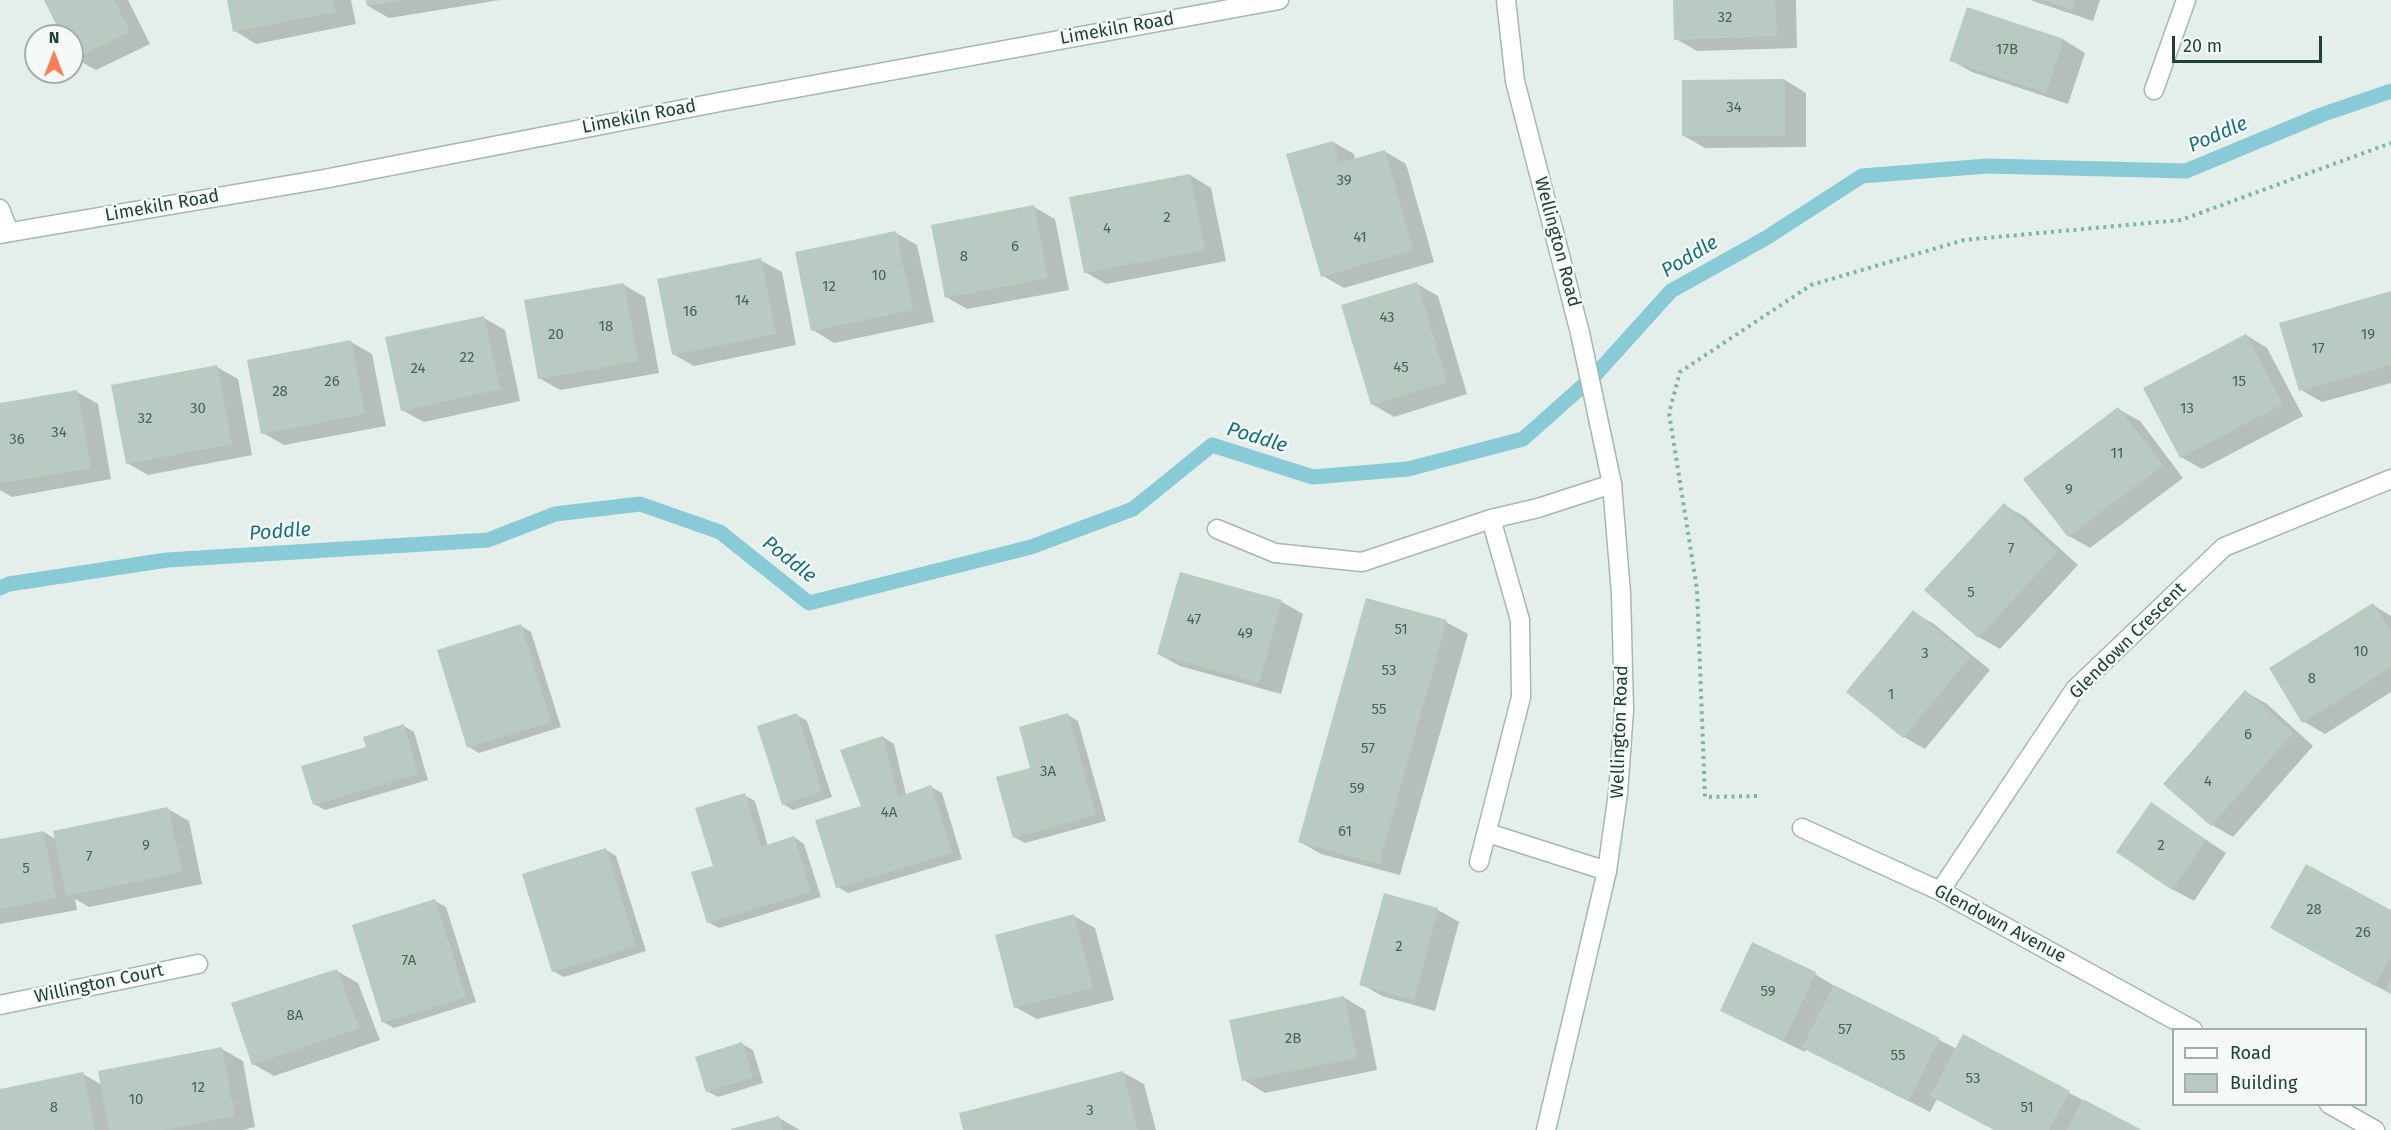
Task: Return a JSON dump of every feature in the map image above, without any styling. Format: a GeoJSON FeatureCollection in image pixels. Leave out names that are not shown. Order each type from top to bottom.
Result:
{"type":"FeatureCollection","features":[{"type":"Feature","properties":{"kind":"street","name":"Limekiln Road"},"geometry":{"type":"LineString","coordinates":[[5,233],[324,179],[725,100],[1279,0]]}},
{"type":"Feature","properties":{"kind":"street","name":"Wellington Road"},"geometry":{"type":"LineString","coordinates":[[1506,0],[1515,81],[1580,333],[1611,484],[1622,593],[1624,710],[1618,793],[1606,871],[1546,1130]]}},
{"type":"Feature","properties":{"kind":"street"},"geometry":{"type":"LineString","coordinates":[[2154,90],[2186,0]]}},
{"type":"Feature","properties":{"kind":"street"},"geometry":{"type":"LineString","coordinates":[[0,208],[5,233]]}},
{"type":"Feature","properties":{"kind":"street","name":"Glendown Crescent"},"geometry":{"type":"LineString","coordinates":[[1940,891],[2075,689],[2224,547],[2391,479]]}},
{"type":"Feature","properties":{"kind":"street"},"geometry":{"type":"LineString","coordinates":[[1217,529],[1275,553],[1362,562],[1491,519],[1538,508],[1611,484]]}},
{"type":"Feature","properties":{"kind":"street"},"geometry":{"type":"LineString","coordinates":[[1479,862],[1521,697],[1520,620],[1491,519]]}},
{"type":"Feature","properties":{"kind":"street","name":"Glendown Avenue"},"geometry":{"type":"LineString","coordinates":[[1802,828],[1940,891],[2191,1028]]}},
{"type":"Feature","properties":{"kind":"street"},"geometry":{"type":"LineString","coordinates":[[1488,833],[1606,871]]}},
{"type":"Feature","properties":{"kind":"street","name":"Willington Court"},"geometry":{"type":"LineString","coordinates":[[0,1005],[198,964]]}},
{"type":"Feature","properties":{"kind":"street"},"geometry":{"type":"LineString","coordinates":[[2333,1106],[2375,1130]]}},
{"type":"Feature","properties":{"kind":"path"},"geometry":{"type":"LineString","coordinates":[[1757,796],[1705,797],[1697,588],[1669,413],[1680,372],[1811,285],[1964,240],[2181,220],[2391,142]]}},
{"type":"Feature","properties":{"kind":"building"},"geometry":{"type":"Polygon","coordinates":[[[44,0],[114,0],[130,32],[84,54],[84,24],[56,24],[44,0]]]}},
{"type":"Feature","properties":{"kind":"building"},"geometry":{"type":"Polygon","coordinates":[[[227,0],[333,0],[335,12],[233,32],[227,0]]]}},
{"type":"Feature","properties":{"kind":"building"},"geometry":{"type":"Polygon","coordinates":[[[366,0],[398,0],[398,1],[367,6],[366,0]]]}},
{"type":"Feature","properties":{"kind":"building"},"geometry":{"type":"Polygon","coordinates":[[[1673,0],[1775,0],[1777,36],[1674,40],[1673,0]]]}},
{"type":"Feature","properties":{"kind":"building"},"geometry":{"type":"Polygon","coordinates":[[[2044,0],[2075,0],[2072,10],[2044,0]]]}},
{"type":"Feature","properties":{"kind":"building"},"geometry":{"type":"Polygon","coordinates":[[[1967,7],[2064,39],[2046,93],[1949,61],[1967,7]]]}},
{"type":"Feature","properties":{"kind":"building"},"geometry":{"type":"Polygon","coordinates":[[[1785,79],[1785,136],[1682,136],[1682,80],[1785,79]]]}},
{"type":"Feature","properties":{"kind":"building"},"geometry":{"type":"Polygon","coordinates":[[[1333,141],[1339,163],[1385,150],[1413,250],[1321,277],[1286,154],[1333,141]]]}},
{"type":"Feature","properties":{"kind":"building"},"geometry":{"type":"Polygon","coordinates":[[[1190,174],[1205,250],[1084,273],[1069,197],[1190,174]]]}},
{"type":"Feature","properties":{"kind":"building"},"geometry":{"type":"Polygon","coordinates":[[[1034,205],[1048,278],[945,298],[931,225],[1034,205]]]}},
{"type":"Feature","properties":{"kind":"building"},"geometry":{"type":"Polygon","coordinates":[[[896,231],[913,310],[811,331],[795,252],[896,231]]]}},
{"type":"Feature","properties":{"kind":"building"},"geometry":{"type":"Polygon","coordinates":[[[761,258],[776,334],[672,355],[657,279],[761,258]]]}},
{"type":"Feature","properties":{"kind":"building"},"geometry":{"type":"Polygon","coordinates":[[[1417,282],[1447,382],[1371,405],[1341,305],[1417,282]]]}},
{"type":"Feature","properties":{"kind":"building"},"geometry":{"type":"Polygon","coordinates":[[[624,283],[638,361],[538,379],[524,300],[624,283]]]}},
{"type":"Feature","properties":{"kind":"building"},"geometry":{"type":"Polygon","coordinates":[[[2391,291],[2391,365],[2299,391],[2279,323],[2391,291]]]}},
{"type":"Feature","properties":{"kind":"building"},"geometry":{"type":"Polygon","coordinates":[[[484,316],[500,389],[401,411],[385,337],[484,316]]]}},
{"type":"Feature","properties":{"kind":"building"},"geometry":{"type":"Polygon","coordinates":[[[2246,334],[2283,404],[2180,458],[2143,388],[2246,334]]]}},
{"type":"Feature","properties":{"kind":"building"},"geometry":{"type":"Polygon","coordinates":[[[351,340],[365,414],[261,434],[247,360],[351,340]]]}},
{"type":"Feature","properties":{"kind":"building"},"geometry":{"type":"Polygon","coordinates":[[[217,365],[232,444],[126,464],[111,385],[217,365]]]}},
{"type":"Feature","properties":{"kind":"building"},"geometry":{"type":"Polygon","coordinates":[[[77,390],[91,468],[0,483],[0,403],[77,390]]]}},
{"type":"Feature","properties":{"kind":"building"},"geometry":{"type":"Polygon","coordinates":[[[2118,407],[2163,465],[2068,537],[2023,479],[2118,407]]]}},
{"type":"Feature","properties":{"kind":"building"},"geometry":{"type":"Polygon","coordinates":[[[2004,503],[2057,552],[1978,638],[1924,590],[2004,503]]]}},
{"type":"Feature","properties":{"kind":"building"},"geometry":{"type":"Polygon","coordinates":[[[1180,572],[1282,600],[1259,683],[1157,654],[1180,572]]]}},
{"type":"Feature","properties":{"kind":"building"},"geometry":{"type":"Polygon","coordinates":[[[1366,598],[1447,620],[1379,864],[1298,842],[1366,598]]]}},
{"type":"Feature","properties":{"kind":"building"},"geometry":{"type":"Polygon","coordinates":[[[2373,603],[2391,632],[2391,667],[2302,723],[2269,668],[2373,603]]]}},
{"type":"Feature","properties":{"kind":"building"},"geometry":{"type":"Polygon","coordinates":[[[1913,610],[1970,657],[1903,738],[1846,692],[1913,610]]]}},
{"type":"Feature","properties":{"kind":"building"},"geometry":{"type":"Polygon","coordinates":[[[521,624],[551,722],[467,748],[437,650],[521,624]]]}},
{"type":"Feature","properties":{"kind":"building"},"geometry":{"type":"Polygon","coordinates":[[[2245,690],[2293,733],[2211,826],[2163,784],[2245,690]]]}},
{"type":"Feature","properties":{"kind":"building"},"geometry":{"type":"Polygon","coordinates":[[[797,713],[822,792],[782,805],[757,726],[797,713]]]}},
{"type":"Feature","properties":{"kind":"building"},"geometry":{"type":"Polygon","coordinates":[[[1068,713],[1096,815],[1013,838],[996,777],[1030,768],[1019,727],[1068,713]]]}},
{"type":"Feature","properties":{"kind":"building"},"geometry":{"type":"Polygon","coordinates":[[[404,724],[418,774],[313,805],[301,766],[366,747],[363,737],[404,724]]]}},
{"type":"Feature","properties":{"kind":"building"},"geometry":{"type":"Polygon","coordinates":[[[883,736],[898,797],[931,785],[952,853],[836,888],[815,820],[861,806],[840,750],[883,736]]]}},
{"type":"Feature","properties":{"kind":"building"},"geometry":{"type":"Polygon","coordinates":[[[745,793],[761,847],[794,836],[811,892],[707,923],[691,872],[713,866],[695,808],[745,793]]]}},
{"type":"Feature","properties":{"kind":"building"},"geometry":{"type":"Polygon","coordinates":[[[2151,802],[2206,840],[2172,890],[2116,852],[2151,802]]]}},
{"type":"Feature","properties":{"kind":"building"},"geometry":{"type":"Polygon","coordinates":[[[168,807],[182,872],[66,896],[53,831],[168,807]]]}},
{"type":"Feature","properties":{"kind":"building"},"geometry":{"type":"Polygon","coordinates":[[[44,831],[56,898],[0,909],[0,839],[44,831]]]}},
{"type":"Feature","properties":{"kind":"building"},"geometry":{"type":"Polygon","coordinates":[[[606,848],[636,946],[552,972],[522,874],[606,848]]]}},
{"type":"Feature","properties":{"kind":"building"},"geometry":{"type":"Polygon","coordinates":[[[2306,864],[2391,910],[2391,956],[2375,986],[2270,928],[2306,864]]]}},
{"type":"Feature","properties":{"kind":"building"},"geometry":{"type":"Polygon","coordinates":[[[1384,893],[1438,908],[1414,1000],[1359,985],[1384,893]]]}},
{"type":"Feature","properties":{"kind":"building"},"geometry":{"type":"Polygon","coordinates":[[[435,899],[466,997],[382,1023],[352,925],[435,899]]]}},
{"type":"Feature","properties":{"kind":"building"},"geometry":{"type":"Polygon","coordinates":[[[1074,914],[1093,988],[1014,1008],[995,935],[1074,914]]]}},
{"type":"Feature","properties":{"kind":"building"},"geometry":{"type":"Polygon","coordinates":[[[1752,942],[1816,972],[1784,1041],[1720,1011],[1752,942]]]}},
{"type":"Feature","properties":{"kind":"building"},"geometry":{"type":"Polygon","coordinates":[[[337,969],[359,1028],[252,1065],[231,1003],[337,969]]]}},
{"type":"Feature","properties":{"kind":"building"},"geometry":{"type":"Polygon","coordinates":[[[2391,979],[2391,993],[2385,990],[2391,979]]]}},
{"type":"Feature","properties":{"kind":"building"},"geometry":{"type":"Polygon","coordinates":[[[1834,985],[1940,1038],[1908,1101],[1802,1048],[1834,985]]]}},
{"type":"Feature","properties":{"kind":"building"},"geometry":{"type":"Polygon","coordinates":[[[1344,996],[1357,1058],[1242,1081],[1229,1020],[1344,996]]]}},
{"type":"Feature","properties":{"kind":"building"},"geometry":{"type":"Polygon","coordinates":[[[1963,1034],[2070,1091],[2049,1130],[1994,1130],[1930,1096],[1963,1034]]]}},
{"type":"Feature","properties":{"kind":"building"},"geometry":{"type":"Polygon","coordinates":[[[742,1042],[753,1077],[706,1092],[695,1057],[742,1042]]]}},
{"type":"Feature","properties":{"kind":"building"},"geometry":{"type":"Polygon","coordinates":[[[222,1047],[235,1116],[163,1130],[109,1130],[98,1071],[222,1047]]]}},
{"type":"Feature","properties":{"kind":"building"},"geometry":{"type":"Polygon","coordinates":[[[1123,1071],[1138,1130],[963,1130],[959,1113],[1123,1071]]]}},
{"type":"Feature","properties":{"kind":"building"},"geometry":{"type":"Polygon","coordinates":[[[83,1072],[95,1130],[0,1130],[0,1089],[83,1072]]]}},
{"type":"Feature","properties":{"kind":"building"},"geometry":{"type":"Polygon","coordinates":[[[2083,1099],[2142,1130],[2067,1130],[2083,1099]]]}},
{"type":"Feature","properties":{"kind":"building"},"geometry":{"type":"Polygon","coordinates":[[[779,1116],[783,1130],[731,1130],[731,1129],[779,1116]]]}},
{"type":"Feature","properties":{"kind":"waterway","name":"Poddle"},"geometry":{"type":"LineString","coordinates":[[0,588],[9,584],[167,560],[488,540],[555,514],[640,504],[720,532],[809,603],[1031,547],[1133,509],[1212,445],[1313,477],[1408,469],[1523,439],[1595,375],[1671,291],[1766,238],[1862,176],[1987,166],[2186,171],[2321,115],[2391,91]]}}]}
